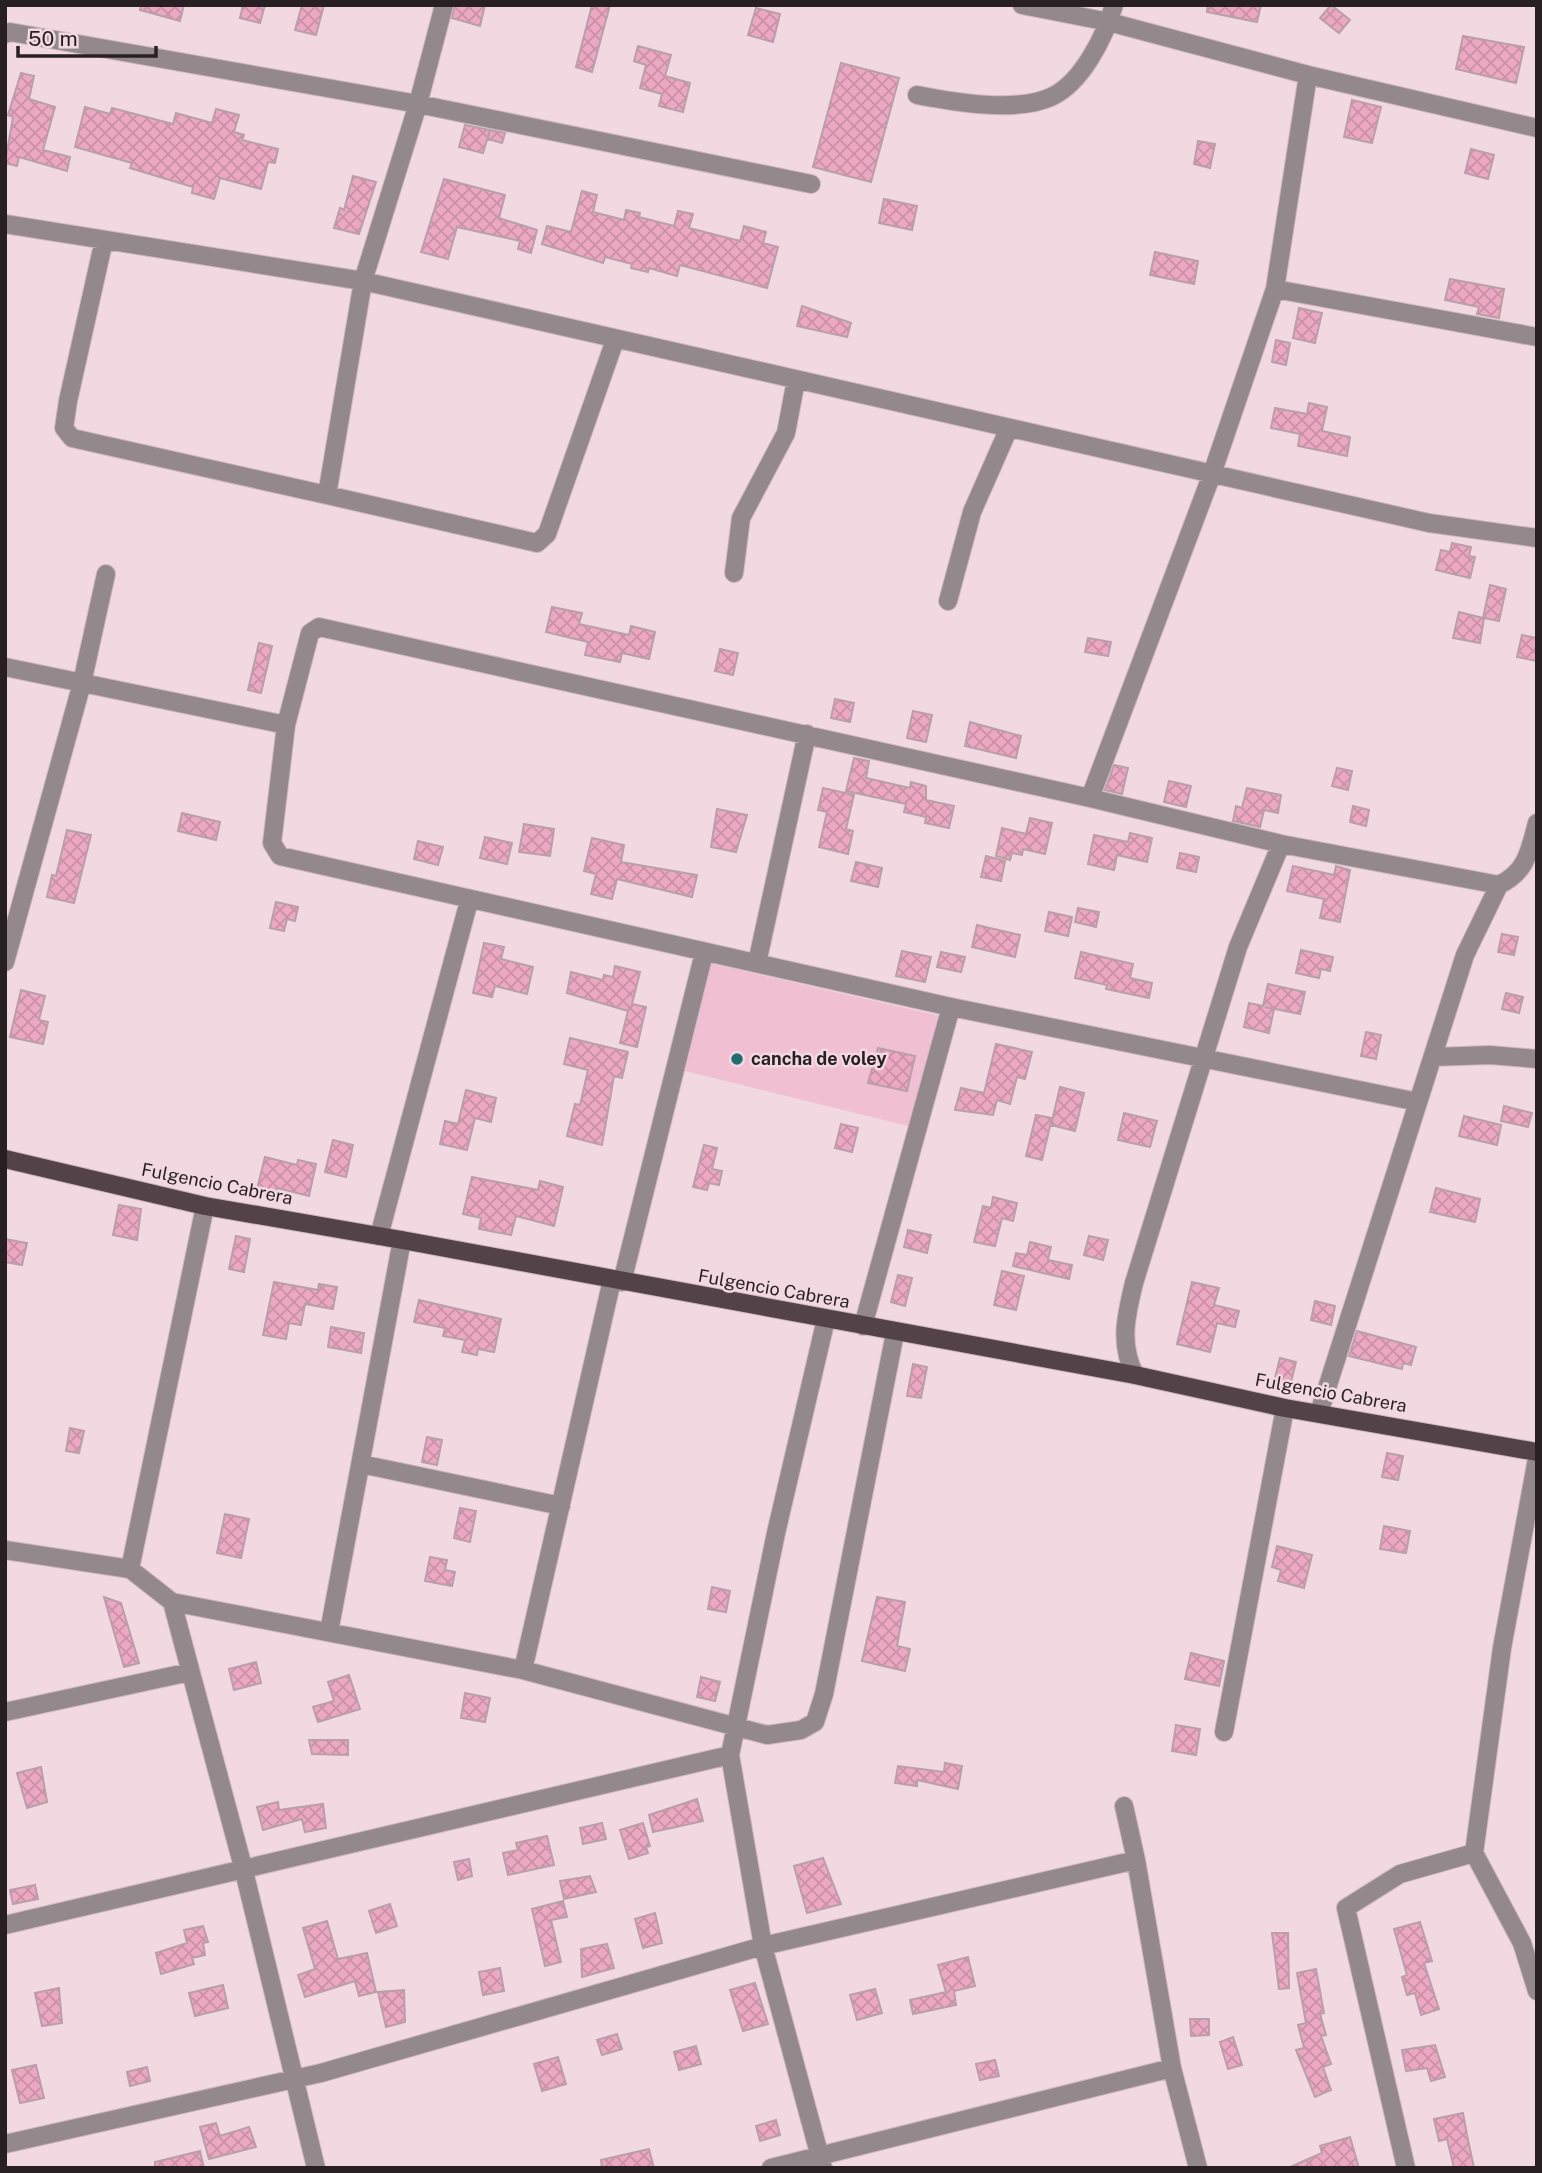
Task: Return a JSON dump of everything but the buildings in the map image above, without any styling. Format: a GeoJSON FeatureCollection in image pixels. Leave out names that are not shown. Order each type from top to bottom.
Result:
{"type":"FeatureCollection","features":[{"type":"Feature","properties":{"kind":"main road","name":"Fulgencio Cabrera"},"geometry":{"type":"LineString","coordinates":[[5,1159],[205,1206],[1135,1376],[1285,1408],[1537,1452]]}},
{"type":"Feature","properties":{"kind":"street"},"geometry":{"type":"LineString","coordinates":[[327,495],[363,281],[418,104],[444,5]]}},
{"type":"Feature","properties":{"kind":"street"},"geometry":{"type":"LineString","coordinates":[[1022,5],[1111,14],[1308,75],[1537,128]]}},
{"type":"Feature","properties":{"kind":"street"},"geometry":{"type":"LineString","coordinates":[[917,95],[966,105],[1031,102],[1051,97],[1072,82],[1111,14]]}},
{"type":"Feature","properties":{"kind":"street"},"geometry":{"type":"LineString","coordinates":[[5,34],[10,32],[418,104],[811,184]]}},
{"type":"Feature","properties":{"kind":"street"},"geometry":{"type":"LineString","coordinates":[[1090,797],[1212,474],[1275,289],[1308,75]]}},
{"type":"Feature","properties":{"kind":"street"},"geometry":{"type":"LineString","coordinates":[[5,224],[363,281],[1429,523],[1537,538]]}},
{"type":"Feature","properties":{"kind":"street"},"geometry":{"type":"LineString","coordinates":[[104,240],[68,401],[64,428],[72,438],[537,544],[547,534],[615,340]]}},
{"type":"Feature","properties":{"kind":"street"},"geometry":{"type":"LineString","coordinates":[[1275,289],[1537,337]]}},
{"type":"Feature","properties":{"kind":"street"},"geometry":{"type":"LineString","coordinates":[[734,573],[741,518],[786,433],[796,380]]}},
{"type":"Feature","properties":{"kind":"street"},"geometry":{"type":"LineString","coordinates":[[948,601],[972,512],[1009,428]]}},
{"type":"Feature","properties":{"kind":"street"},"geometry":{"type":"LineString","coordinates":[[5,962],[82,683],[106,573]]}},
{"type":"Feature","properties":{"kind":"street"},"geometry":{"type":"LineString","coordinates":[[1418,1102],[951,1007],[469,901],[277,854],[272,843],[286,725],[310,633],[319,627],[1090,797],[1281,844],[1499,885],[1515,877],[1527,859],[1537,823]]}},
{"type":"Feature","properties":{"kind":"street"},"geometry":{"type":"LineString","coordinates":[[5,667],[286,725]]}},
{"type":"Feature","properties":{"kind":"street"},"geometry":{"type":"LineString","coordinates":[[757,963],[807,734]]}},
{"type":"Feature","properties":{"kind":"street"},"geometry":{"type":"LineString","coordinates":[[1135,1376],[1125,1349],[1125,1320],[1152,1220],[1238,947],[1281,844]]}},
{"type":"Feature","properties":{"kind":"street"},"geometry":{"type":"LineString","coordinates":[[1319,1413],[1465,955],[1499,885]]}},
{"type":"Feature","properties":{"kind":"street"},"geometry":{"type":"LineString","coordinates":[[379,1236],[469,901]]}},
{"type":"Feature","properties":{"kind":"street"},"geometry":{"type":"LineString","coordinates":[[523,1670],[617,1281],[704,953]]}},
{"type":"Feature","properties":{"kind":"street"},"geometry":{"type":"LineString","coordinates":[[863,1326],[951,1007]]}},
{"type":"Feature","properties":{"kind":"street"},"geometry":{"type":"LineString","coordinates":[[1433,1057],[1490,1055],[1537,1059]]}},
{"type":"Feature","properties":{"kind":"street"},"geometry":{"type":"LineString","coordinates":[[130,1569],[205,1206]]}},
{"type":"Feature","properties":{"kind":"street"},"geometry":{"type":"LineString","coordinates":[[328,1632],[402,1240]]}},
{"type":"Feature","properties":{"kind":"street"},"geometry":{"type":"LineString","coordinates":[[821,2162],[763,1946],[730,1755],[776,1533],[826,1319]]}},
{"type":"Feature","properties":{"kind":"street"},"geometry":{"type":"LineString","coordinates":[[5,1550],[130,1569],[172,1602],[523,1670],[766,1735],[801,1730],[815,1722],[820,1711],[895,1333]]}},
{"type":"Feature","properties":{"kind":"street"},"geometry":{"type":"LineString","coordinates":[[1224,1732],[1285,1408]]}},
{"type":"Feature","properties":{"kind":"street"},"geometry":{"type":"LineString","coordinates":[[1537,1460],[1502,1648],[1474,1853],[1522,1943],[1537,1990]]}},
{"type":"Feature","properties":{"kind":"street"},"geometry":{"type":"LineString","coordinates":[[360,1464],[561,1506]]}},
{"type":"Feature","properties":{"kind":"street"},"geometry":{"type":"LineString","coordinates":[[172,1602],[243,1867],[316,2168]]}},
{"type":"Feature","properties":{"kind":"street"},"geometry":{"type":"LineString","coordinates":[[5,1712],[190,1672]]}},
{"type":"Feature","properties":{"kind":"street"},"geometry":{"type":"LineString","coordinates":[[5,1925],[243,1867],[730,1755]]}},
{"type":"Feature","properties":{"kind":"street"},"geometry":{"type":"LineString","coordinates":[[1124,1806],[1172,2068],[1198,2168]]}},
{"type":"Feature","properties":{"kind":"street"},"geometry":{"type":"LineString","coordinates":[[1406,2168],[1346,1908],[1400,1874],[1474,1853]]}},
{"type":"Feature","properties":{"kind":"street"},"geometry":{"type":"LineString","coordinates":[[5,2144],[294,2080],[763,1946],[1136,1860]]}},
{"type":"Feature","properties":{"kind":"street"},"geometry":{"type":"LineString","coordinates":[[771,2168],[821,2162],[1172,2068]]}},
{"type":"Feature","properties":{"kind":"shaded area"},"geometry":{"type":"Polygon","coordinates":[[[709,963],[940,1016],[908,1126],[681,1070],[709,963]]]}},
{"type":"Feature","properties":{"kind":"place","name":"cancha de voley"},"geometry":{"type":"Point","coordinates":[737,1059]}}]}
